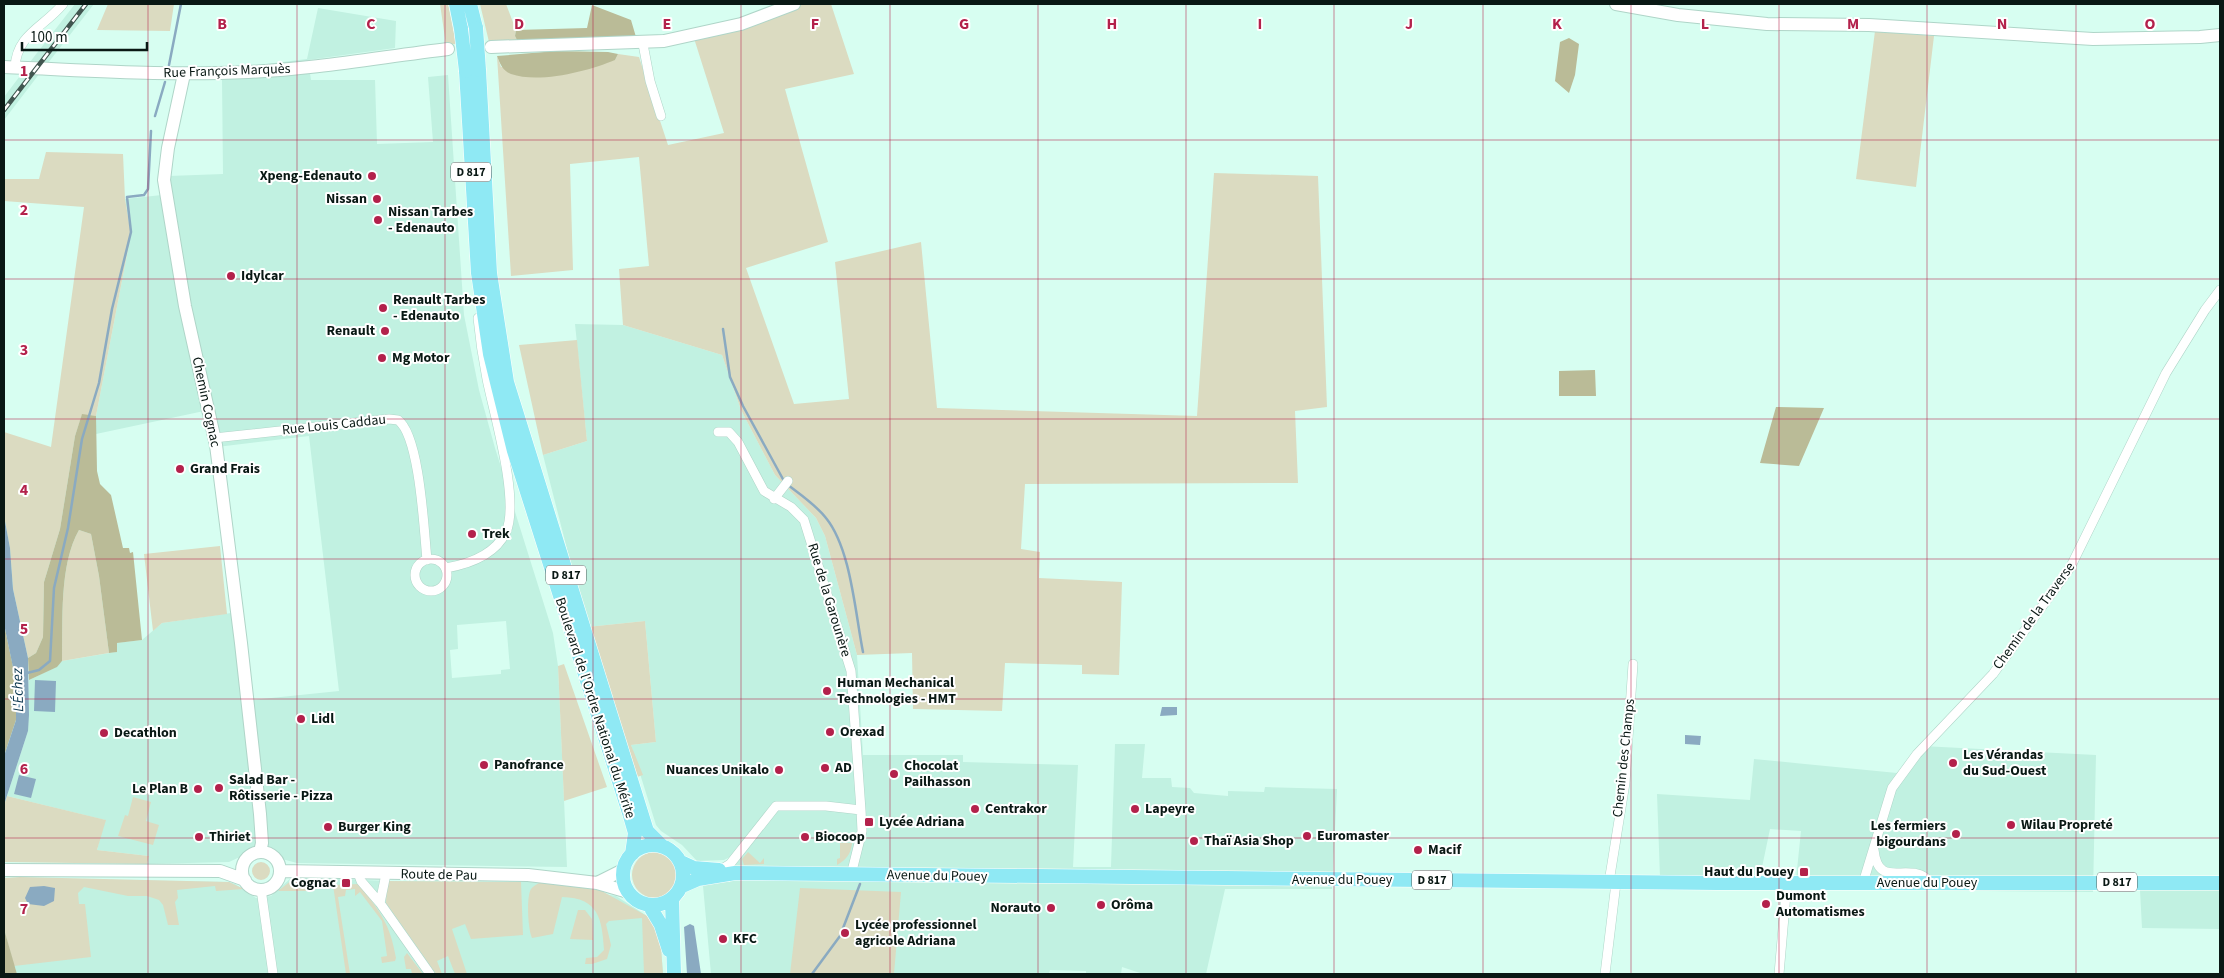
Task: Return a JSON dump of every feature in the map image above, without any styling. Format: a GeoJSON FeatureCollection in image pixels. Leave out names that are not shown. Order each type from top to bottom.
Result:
{"type":"FeatureCollection","features":[{"type":"Feature","properties":{"kind":"main road","name":"Boulevard de l'Ordre National du Mérite"},"geometry":{"type":"LineString","coordinates":[[456,4],[473,70],[490,273],[507,382],[647,831],[662,846]]}},
{"type":"Feature","properties":{"kind":"main road","name":"Boulevard de l'Ordre National du Mérite"},"geometry":{"type":"LineString","coordinates":[[470,4],[476,28],[473,70],[478,273],[490,354],[501,404],[630,816],[634,834],[632,854]]}},
{"type":"Feature","properties":{"kind":"main road"},"geometry":{"type":"LineString","coordinates":[[628,892],[625,885],[624,870],[632,854],[646,846],[662,846],[677,855],[684,870],[682,886],[672,898],[657,905],[649,905],[660,925],[672,959]]}},
{"type":"Feature","properties":{"kind":"main road","name":"D 817"},"geometry":{"type":"LineString","coordinates":[[681,862],[694,868],[734,873]]}},
{"type":"Feature","properties":{"kind":"main road","name":"D 817"},"geometry":{"type":"LineString","coordinates":[[682,886],[698,879],[734,873],[851,875]]}},
{"type":"Feature","properties":{"kind":"main road","name":"Avenue du Pouey"},"geometry":{"type":"LineString","coordinates":[[851,875],[1612,882],[2220,883]]}},
{"type":"Feature","properties":{"kind":"main road","name":"Route de Pau"},"geometry":{"type":"LineString","coordinates":[[628,892],[641,902],[649,905]]}},
{"type":"Feature","properties":{"kind":"main road"},"geometry":{"type":"LineString","coordinates":[[672,898],[672,959],[674,974]]}},
{"type":"Feature","properties":{"kind":"street"},"geometry":{"type":"LineString","coordinates":[[9,67],[19,46],[52,17],[63,4]]}},
{"type":"Feature","properties":{"kind":"street"},"geometry":{"type":"LineString","coordinates":[[491,47],[643,44],[688,37],[741,24],[794,4]]}},
{"type":"Feature","properties":{"kind":"street"},"geometry":{"type":"LineString","coordinates":[[1616,4],[1678,15],[1785,24],[1869,25],[2093,39],[2220,35]]}},
{"type":"Feature","properties":{"kind":"street"},"geometry":{"type":"LineString","coordinates":[[643,44],[650,81],[661,116]]}},
{"type":"Feature","properties":{"kind":"street","name":"Rue François Marquès"},"geometry":{"type":"LineString","coordinates":[[9,67],[184,74],[313,67],[448,49]]}},
{"type":"Feature","properties":{"kind":"street","name":"Chemin Cognac"},"geometry":{"type":"LineString","coordinates":[[184,74],[168,148],[164,180],[185,306],[214,438],[225,506],[260,814],[262,843],[260,852]]}},
{"type":"Feature","properties":{"kind":"street"},"geometry":{"type":"LineString","coordinates":[[446,568],[467,563],[488,553],[503,536],[510,515],[506,475],[482,351],[475,295],[478,273]]}},
{"type":"Feature","properties":{"kind":"street","name":"Chemin de la Traverse"},"geometry":{"type":"LineString","coordinates":[[1863,883],[1892,788],[1917,754],[1992,674],[2070,568],[2166,372],[2205,310],[2220,290]]}},
{"type":"Feature","properties":{"kind":"street","name":"Rue Louis Caddau"},"geometry":{"type":"LineString","coordinates":[[214,438],[389,419],[398,420],[406,430],[416,462],[427,560]]}},
{"type":"Feature","properties":{"kind":"street","name":"Rue de la Garounère"},"geometry":{"type":"LineString","coordinates":[[718,432],[730,432],[738,442],[764,491],[774,499],[791,507],[804,520],[851,671],[862,831],[851,875]]}},
{"type":"Feature","properties":{"kind":"street"},"geometry":{"type":"LineString","coordinates":[[774,499],[787,482]]}},
{"type":"Feature","properties":{"kind":"street"},"geometry":{"type":"LineString","coordinates":[[427,560],[438,561],[446,568],[447,579],[445,584],[437,591],[427,591],[418,585],[415,575],[419,566],[427,560]]}},
{"type":"Feature","properties":{"kind":"street","name":"Chemin des Champs"},"geometry":{"type":"LineString","coordinates":[[1605,974],[1612,882],[1625,783],[1632,664]]}},
{"type":"Feature","properties":{"kind":"street"},"geometry":{"type":"LineString","coordinates":[[720,870],[730,864],[776,806],[826,806],[861,810]]}},
{"type":"Feature","properties":{"kind":"street"},"geometry":{"type":"LineString","coordinates":[[1873,848],[1875,859],[1880,869],[1889,873],[1920,874],[1931,882]]}},
{"type":"Feature","properties":{"kind":"street"},"geometry":{"type":"LineString","coordinates":[[220,871],[244,862],[254,853],[260,852],[272,855],[276,860],[280,871],[279,877],[272,886],[261,889],[249,885],[243,874],[244,862]]}},
{"type":"Feature","properties":{"kind":"street"},"geometry":{"type":"LineString","coordinates":[[4,870],[220,871],[245,880]]}},
{"type":"Feature","properties":{"kind":"street"},"geometry":{"type":"LineString","coordinates":[[597,883],[624,870]]}},
{"type":"Feature","properties":{"kind":"street","name":"Route de Pau"},"geometry":{"type":"LineString","coordinates":[[280,871],[528,875],[597,883],[628,892]]}},
{"type":"Feature","properties":{"kind":"street"},"geometry":{"type":"LineString","coordinates":[[358,873],[361,881],[380,903],[430,974]]}},
{"type":"Feature","properties":{"kind":"street"},"geometry":{"type":"LineString","coordinates":[[380,903],[386,874]]}},
{"type":"Feature","properties":{"kind":"street"},"geometry":{"type":"LineString","coordinates":[[1779,974],[1787,882]]}},
{"type":"Feature","properties":{"kind":"street"},"geometry":{"type":"LineString","coordinates":[[261,889],[273,974]]}},
{"type":"Feature","properties":{"kind":"shaded area"},"geometry":{"type":"Polygon","coordinates":[[[75,4],[94,4],[48,63],[30,62],[75,4]]]}},
{"type":"Feature","properties":{"kind":"shaded area"},"geometry":{"type":"Polygon","coordinates":[[[108,4],[174,4],[170,31],[97,30],[108,4]]]}},
{"type":"Feature","properties":{"kind":"shaded area"},"geometry":{"type":"Polygon","coordinates":[[[440,4],[448,4],[456,44],[446,45],[440,4]]]}},
{"type":"Feature","properties":{"kind":"shaded area"},"geometry":{"type":"Polygon","coordinates":[[[480,4],[506,4],[516,30],[515,36],[518,42],[489,42],[480,4]]]}},
{"type":"Feature","properties":{"kind":"shaded area"},"geometry":{"type":"Polygon","coordinates":[[[780,4],[831,4],[854,74],[785,89],[828,242],[746,268],[794,404],[849,399],[835,262],[921,242],[937,408],[1197,416],[1214,173],[1318,176],[1327,407],[1295,411],[1298,483],[1025,484],[1021,549],[1040,552],[1039,578],[1122,582],[1119,675],[1082,674],[1082,665],[1005,663],[1002,711],[913,709],[912,653],[857,655],[825,536],[816,518],[775,475],[741,410],[722,355],[623,325],[619,269],[649,266],[639,157],[570,164],[573,270],[511,276],[497,56],[501,67],[615,60],[618,54],[639,57],[668,145],[724,133],[692,32],[707,30],[780,4]]]}},
{"type":"Feature","properties":{"kind":"shaded area"},"geometry":{"type":"Polygon","coordinates":[[[592,5],[631,20],[636,37],[518,42],[515,36],[516,30],[587,28],[592,5]]]}},
{"type":"Feature","properties":{"kind":"shaded area"},"geometry":{"type":"Polygon","coordinates":[[[318,8],[396,21],[395,48],[308,60],[311,80],[375,80],[377,144],[433,142],[428,77],[448,75],[464,315],[479,390],[495,448],[553,633],[558,666],[567,867],[297,863],[282,859],[273,848],[248,849],[242,856],[229,862],[147,864],[149,856],[97,850],[105,820],[7,796],[28,731],[29,680],[56,667],[62,661],[116,652],[116,643],[142,640],[162,623],[238,612],[251,700],[339,691],[309,436],[209,448],[204,411],[96,434],[96,416],[131,234],[125,199],[171,194],[169,176],[223,174],[222,79],[250,66],[307,59],[318,8]],[[506,621],[457,625],[458,649],[450,650],[452,678],[501,674],[501,670],[510,669],[506,621]]]}},
{"type":"Feature","properties":{"kind":"shaded area"},"geometry":{"type":"Polygon","coordinates":[[[1875,31],[1934,36],[1916,187],[1856,179],[1875,31]]]}},
{"type":"Feature","properties":{"kind":"shaded area"},"geometry":{"type":"Polygon","coordinates":[[[1569,38],[1579,44],[1575,75],[1569,93],[1555,81],[1560,42],[1569,38]]]}},
{"type":"Feature","properties":{"kind":"shaded area"},"geometry":{"type":"Polygon","coordinates":[[[556,51],[608,52],[618,54],[615,60],[592,68],[564,75],[535,78],[508,73],[502,67],[497,56],[556,51]]]}},
{"type":"Feature","properties":{"kind":"shaded area"},"geometry":{"type":"Polygon","coordinates":[[[23,72],[40,73],[4,120],[4,97],[23,72]]]}},
{"type":"Feature","properties":{"kind":"shaded area"},"geometry":{"type":"Polygon","coordinates":[[[46,152],[123,154],[125,199],[131,234],[96,416],[82,415],[75,436],[60,529],[44,582],[43,637],[36,653],[28,658],[13,589],[10,548],[4,516],[4,432],[51,447],[84,207],[4,201],[4,179],[39,179],[46,152]]]}},
{"type":"Feature","properties":{"kind":"shaded area"},"geometry":{"type":"Polygon","coordinates":[[[575,324],[623,325],[722,355],[741,410],[775,475],[816,518],[825,536],[857,655],[863,755],[963,755],[963,762],[1078,765],[1073,867],[1111,867],[1115,744],[1145,744],[1142,778],[1171,778],[1172,787],[1190,788],[1194,793],[1228,796],[1228,791],[1264,792],[1265,787],[1337,789],[1332,889],[1225,889],[1206,974],[1143,974],[1122,967],[1121,974],[1086,974],[1086,971],[1050,970],[1049,974],[711,974],[703,886],[706,883],[730,882],[730,857],[724,860],[697,861],[682,845],[661,831],[656,825],[631,745],[656,742],[645,621],[587,627],[543,455],[587,441],[575,324]]]}},
{"type":"Feature","properties":{"kind":"shaded area"},"geometry":{"type":"Polygon","coordinates":[[[577,340],[587,441],[543,455],[519,345],[577,340]]]}},
{"type":"Feature","properties":{"kind":"shaded area"},"geometry":{"type":"Polygon","coordinates":[[[1595,370],[1596,396],[1559,396],[1559,371],[1595,370]]]}},
{"type":"Feature","properties":{"kind":"shaded area"},"geometry":{"type":"Polygon","coordinates":[[[1776,407],[1824,408],[1799,466],[1760,463],[1776,407]]]}},
{"type":"Feature","properties":{"kind":"shaded area"},"geometry":{"type":"Polygon","coordinates":[[[82,414],[96,416],[97,471],[100,484],[111,495],[123,548],[129,548],[130,553],[133,552],[142,640],[117,643],[117,652],[109,653],[99,576],[91,534],[79,530],[68,560],[65,576],[62,661],[57,667],[29,680],[28,658],[36,653],[43,637],[44,582],[60,529],[75,436],[82,414]]]}},
{"type":"Feature","properties":{"kind":"shaded area"},"geometry":{"type":"Polygon","coordinates":[[[79,530],[91,534],[99,576],[109,653],[62,661],[65,576],[68,560],[79,530]]]}},
{"type":"Feature","properties":{"kind":"shaded area"},"geometry":{"type":"Polygon","coordinates":[[[220,546],[227,614],[162,623],[153,631],[144,554],[220,546]]]}},
{"type":"Feature","properties":{"kind":"shaded area"},"geometry":{"type":"Polygon","coordinates":[[[645,621],[656,742],[631,745],[643,775],[637,777],[587,627],[645,621]]]}},
{"type":"Feature","properties":{"kind":"shaded area"},"geometry":{"type":"Polygon","coordinates":[[[4,624],[16,681],[16,720],[4,756],[4,624]]]}},
{"type":"Feature","properties":{"kind":"shaded area"},"geometry":{"type":"Polygon","coordinates":[[[564,664],[607,787],[564,801],[558,666],[564,664]]]}},
{"type":"Feature","properties":{"kind":"shaded area"},"geometry":{"type":"Polygon","coordinates":[[[1922,746],[2096,755],[2093,892],[1795,889],[1801,831],[1770,829],[1760,877],[1660,877],[1657,794],[1750,800],[1754,759],[1897,773],[1922,746]]]}},
{"type":"Feature","properties":{"kind":"shaded area"},"geometry":{"type":"Polygon","coordinates":[[[7,796],[106,820],[97,850],[149,856],[147,864],[4,862],[4,805],[7,796]]]}},
{"type":"Feature","properties":{"kind":"shaded area"},"geometry":{"type":"Polygon","coordinates":[[[133,797],[151,802],[146,821],[159,825],[153,845],[118,836],[125,815],[128,816],[133,797]]]}},
{"type":"Feature","properties":{"kind":"shaded area"},"geometry":{"type":"Polygon","coordinates":[[[840,843],[852,843],[848,856],[837,865],[837,859],[840,858],[840,843]]]}},
{"type":"Feature","properties":{"kind":"shaded area"},"geometry":{"type":"Polygon","coordinates":[[[660,852],[672,858],[677,866],[677,884],[672,892],[664,897],[650,898],[638,892],[633,884],[632,870],[638,858],[646,853],[660,852]]]}},
{"type":"Feature","properties":{"kind":"shaded area"},"geometry":{"type":"Polygon","coordinates":[[[748,852],[760,863],[764,858],[764,864],[744,865],[742,859],[748,852]]]}},
{"type":"Feature","properties":{"kind":"shaded area"},"geometry":{"type":"Polygon","coordinates":[[[257,862],[265,862],[270,867],[268,878],[257,880],[252,875],[252,867],[257,862]]]}},
{"type":"Feature","properties":{"kind":"shaded area"},"geometry":{"type":"Polygon","coordinates":[[[292,877],[387,881],[535,882],[616,896],[647,916],[661,948],[663,974],[17,974],[4,929],[4,878],[229,882],[256,898],[271,896],[292,877]]]}},
{"type":"Feature","properties":{"kind":"shaded area"},"geometry":{"type":"Polygon","coordinates":[[[4,878],[229,882],[244,889],[216,891],[215,886],[177,890],[178,898],[175,902],[179,925],[168,925],[163,905],[159,900],[147,896],[128,896],[84,887],[78,893],[79,904],[85,904],[91,957],[14,966],[4,929],[4,878]]]}},
{"type":"Feature","properties":{"kind":"shaded area"},"geometry":{"type":"Polygon","coordinates":[[[292,880],[314,880],[316,884],[307,891],[278,891],[292,880]]]}},
{"type":"Feature","properties":{"kind":"shaded area"},"geometry":{"type":"Polygon","coordinates":[[[387,881],[521,882],[523,935],[471,939],[465,924],[452,929],[467,974],[455,974],[448,956],[437,961],[442,974],[436,974],[386,903],[387,881]]]}},
{"type":"Feature","properties":{"kind":"shaded area"},"geometry":{"type":"Polygon","coordinates":[[[541,882],[600,890],[647,916],[654,926],[661,948],[663,974],[644,974],[642,918],[609,921],[606,924],[611,945],[607,959],[592,964],[585,964],[586,958],[597,957],[604,950],[602,929],[600,920],[591,906],[584,901],[574,898],[562,897],[553,934],[532,938],[528,899],[531,889],[541,882]]]}},
{"type":"Feature","properties":{"kind":"shaded area"},"geometry":{"type":"Polygon","coordinates":[[[359,884],[383,918],[391,936],[396,958],[395,961],[382,963],[381,957],[387,956],[382,921],[360,892],[355,896],[355,889],[346,890],[345,896],[338,897],[350,974],[346,974],[333,885],[359,884]]]}},
{"type":"Feature","properties":{"kind":"shaded area","name":"Lycée professionnel agricole Adriana"},"geometry":{"type":"Polygon","coordinates":[[[800,888],[901,892],[894,974],[790,974],[800,888]]]}},
{"type":"Feature","properties":{"kind":"shaded area"},"geometry":{"type":"Polygon","coordinates":[[[2140,890],[2220,890],[2220,929],[2142,928],[2140,890]]]}},
{"type":"Feature","properties":{"kind":"shaded area"},"geometry":{"type":"Polygon","coordinates":[[[578,910],[585,910],[592,919],[593,940],[570,939],[578,910]]]}},
{"type":"Feature","properties":{"kind":"shaded area"},"geometry":{"type":"Polygon","coordinates":[[[4,929],[17,974],[4,974],[4,929]]]}},
{"type":"Feature","properties":{"kind":"shaded area"},"geometry":{"type":"Polygon","coordinates":[[[407,953],[423,974],[412,974],[411,969],[406,969],[404,957],[407,953]]]}},
{"type":"Feature","properties":{"kind":"water","name":"L'Échez"},"geometry":{"type":"Polygon","coordinates":[[[4,516],[10,548],[13,589],[28,658],[29,715],[28,731],[4,805],[4,756],[16,720],[16,682],[4,624],[4,516]]]}},
{"type":"Feature","properties":{"kind":"water"},"geometry":{"type":"Polygon","coordinates":[[[35,680],[56,681],[55,712],[34,711],[35,680]]]}},
{"type":"Feature","properties":{"kind":"water"},"geometry":{"type":"Polygon","coordinates":[[[1162,707],[1177,707],[1177,715],[1160,716],[1162,707]]]}},
{"type":"Feature","properties":{"kind":"water"},"geometry":{"type":"Polygon","coordinates":[[[1685,735],[1701,736],[1700,745],[1685,744],[1685,735]]]}},
{"type":"Feature","properties":{"kind":"water"},"geometry":{"type":"Polygon","coordinates":[[[19,775],[36,779],[31,798],[14,794],[19,775]]]}},
{"type":"Feature","properties":{"kind":"water"},"geometry":{"type":"Polygon","coordinates":[[[44,886],[55,888],[54,901],[44,906],[28,904],[25,898],[30,887],[44,886]]]}},
{"type":"Feature","properties":{"kind":"water"},"geometry":{"type":"Polygon","coordinates":[[[690,924],[694,926],[701,974],[687,974],[684,927],[690,924]]]}},
{"type":"Feature","properties":{"kind":"waterway"},"geometry":{"type":"LineString","coordinates":[[169,65],[181,4]]}},
{"type":"Feature","properties":{"kind":"waterway"},"geometry":{"type":"LineString","coordinates":[[155,116],[165,82]]}},
{"type":"Feature","properties":{"kind":"waterway","name":"L'Échez"},"geometry":{"type":"LineString","coordinates":[[27,673],[39,670],[50,661],[54,588],[68,528],[82,439],[99,383],[112,309],[131,232],[127,197],[144,195],[148,189],[151,131]]}},
{"type":"Feature","properties":{"kind":"waterway"},"geometry":{"type":"LineString","coordinates":[[723,329],[730,377],[743,406],[784,481]]}},
{"type":"Feature","properties":{"kind":"waterway"},"geometry":{"type":"LineString","coordinates":[[788,485],[808,500],[826,518],[841,546],[851,582],[863,652]]}},
{"type":"Feature","properties":{"kind":"waterway"},"geometry":{"type":"LineString","coordinates":[[812,974],[840,936],[860,884]]}},
{"type":"Feature","properties":{"kind":"railway"},"geometry":{"type":"LineString","coordinates":[[4,110],[86,4]]}},
{"type":"Feature","properties":{"kind":"place","name":"Xpeng-Edenauto"},"geometry":{"type":"Point","coordinates":[372,176]}},
{"type":"Feature","properties":{"kind":"place","name":"Nissan"},"geometry":{"type":"Point","coordinates":[377,199]}},
{"type":"Feature","properties":{"kind":"place","name":"Nissan Tarbes - Edenauto"},"geometry":{"type":"Point","coordinates":[378,220]}},
{"type":"Feature","properties":{"kind":"place","name":"Idylcar"},"geometry":{"type":"Point","coordinates":[231,276]}},
{"type":"Feature","properties":{"kind":"place","name":"Renault Tarbes - Edenauto"},"geometry":{"type":"Point","coordinates":[383,308]}},
{"type":"Feature","properties":{"kind":"place","name":"Renault"},"geometry":{"type":"Point","coordinates":[385,331]}},
{"type":"Feature","properties":{"kind":"place","name":"Mg Motor"},"geometry":{"type":"Point","coordinates":[382,358]}},
{"type":"Feature","properties":{"kind":"place","name":"Grand Frais"},"geometry":{"type":"Point","coordinates":[180,469]}},
{"type":"Feature","properties":{"kind":"place","name":"Trek"},"geometry":{"type":"Point","coordinates":[472,534]}},
{"type":"Feature","properties":{"kind":"place","name":"Human Mechanical Technologies - HMT"},"geometry":{"type":"Point","coordinates":[827,691]}},
{"type":"Feature","properties":{"kind":"place","name":"Lidl"},"geometry":{"type":"Point","coordinates":[301,719]}},
{"type":"Feature","properties":{"kind":"place","name":"Orexad"},"geometry":{"type":"Point","coordinates":[830,732]}},
{"type":"Feature","properties":{"kind":"place","name":"Decathlon"},"geometry":{"type":"Point","coordinates":[104,733]}},
{"type":"Feature","properties":{"kind":"place","name":"Les Vérandas du Sud-Ouest"},"geometry":{"type":"Point","coordinates":[1953,763]}},
{"type":"Feature","properties":{"kind":"place","name":"Panofrance"},"geometry":{"type":"Point","coordinates":[484,765]}},
{"type":"Feature","properties":{"kind":"place","name":"AD"},"geometry":{"type":"Point","coordinates":[825,768]}},
{"type":"Feature","properties":{"kind":"place","name":"Nuances Unikalo"},"geometry":{"type":"Point","coordinates":[779,770]}},
{"type":"Feature","properties":{"kind":"place","name":"Chocolat Pailhasson"},"geometry":{"type":"Point","coordinates":[894,774]}},
{"type":"Feature","properties":{"kind":"place","name":"Salad Bar - Rôtisserie - Pizza"},"geometry":{"type":"Point","coordinates":[219,788]}},
{"type":"Feature","properties":{"kind":"place","name":"Le Plan B"},"geometry":{"type":"Point","coordinates":[198,789]}},
{"type":"Feature","properties":{"kind":"place","name":"Centrakor"},"geometry":{"type":"Point","coordinates":[975,809]}},
{"type":"Feature","properties":{"kind":"place","name":"Lapeyre"},"geometry":{"type":"Point","coordinates":[1135,809]}},
{"type":"Feature","properties":{"kind":"place","name":"Lycée Adriana"},"geometry":{"type":"Point","coordinates":[869,822]}},
{"type":"Feature","properties":{"kind":"place","name":"Wilau Propreté"},"geometry":{"type":"Point","coordinates":[2011,825]}},
{"type":"Feature","properties":{"kind":"place","name":"Burger King"},"geometry":{"type":"Point","coordinates":[328,827]}},
{"type":"Feature","properties":{"kind":"place","name":"Les fermiers bigourdans"},"geometry":{"type":"Point","coordinates":[1956,834]}},
{"type":"Feature","properties":{"kind":"place","name":"Euromaster"},"geometry":{"type":"Point","coordinates":[1307,836]}},
{"type":"Feature","properties":{"kind":"place","name":"Thiriet"},"geometry":{"type":"Point","coordinates":[199,837]}},
{"type":"Feature","properties":{"kind":"place","name":"Biocoop"},"geometry":{"type":"Point","coordinates":[805,837]}},
{"type":"Feature","properties":{"kind":"place","name":"Thaï Asia Shop"},"geometry":{"type":"Point","coordinates":[1194,841]}},
{"type":"Feature","properties":{"kind":"place","name":"Macif"},"geometry":{"type":"Point","coordinates":[1418,850]}},
{"type":"Feature","properties":{"kind":"place","name":"Haut du Pouey"},"geometry":{"type":"Point","coordinates":[1804,872]}},
{"type":"Feature","properties":{"kind":"place","name":"Cognac"},"geometry":{"type":"Point","coordinates":[346,883]}},
{"type":"Feature","properties":{"kind":"place","name":"Dumont Automatismes"},"geometry":{"type":"Point","coordinates":[1766,904]}},
{"type":"Feature","properties":{"kind":"place","name":"Orôma"},"geometry":{"type":"Point","coordinates":[1101,905]}},
{"type":"Feature","properties":{"kind":"place","name":"Norauto"},"geometry":{"type":"Point","coordinates":[1051,908]}},
{"type":"Feature","properties":{"kind":"place","name":"Lycée professionnel agricole Adriana"},"geometry":{"type":"Point","coordinates":[845,933]}},
{"type":"Feature","properties":{"kind":"place","name":"KFC"},"geometry":{"type":"Point","coordinates":[723,939]}}]}
